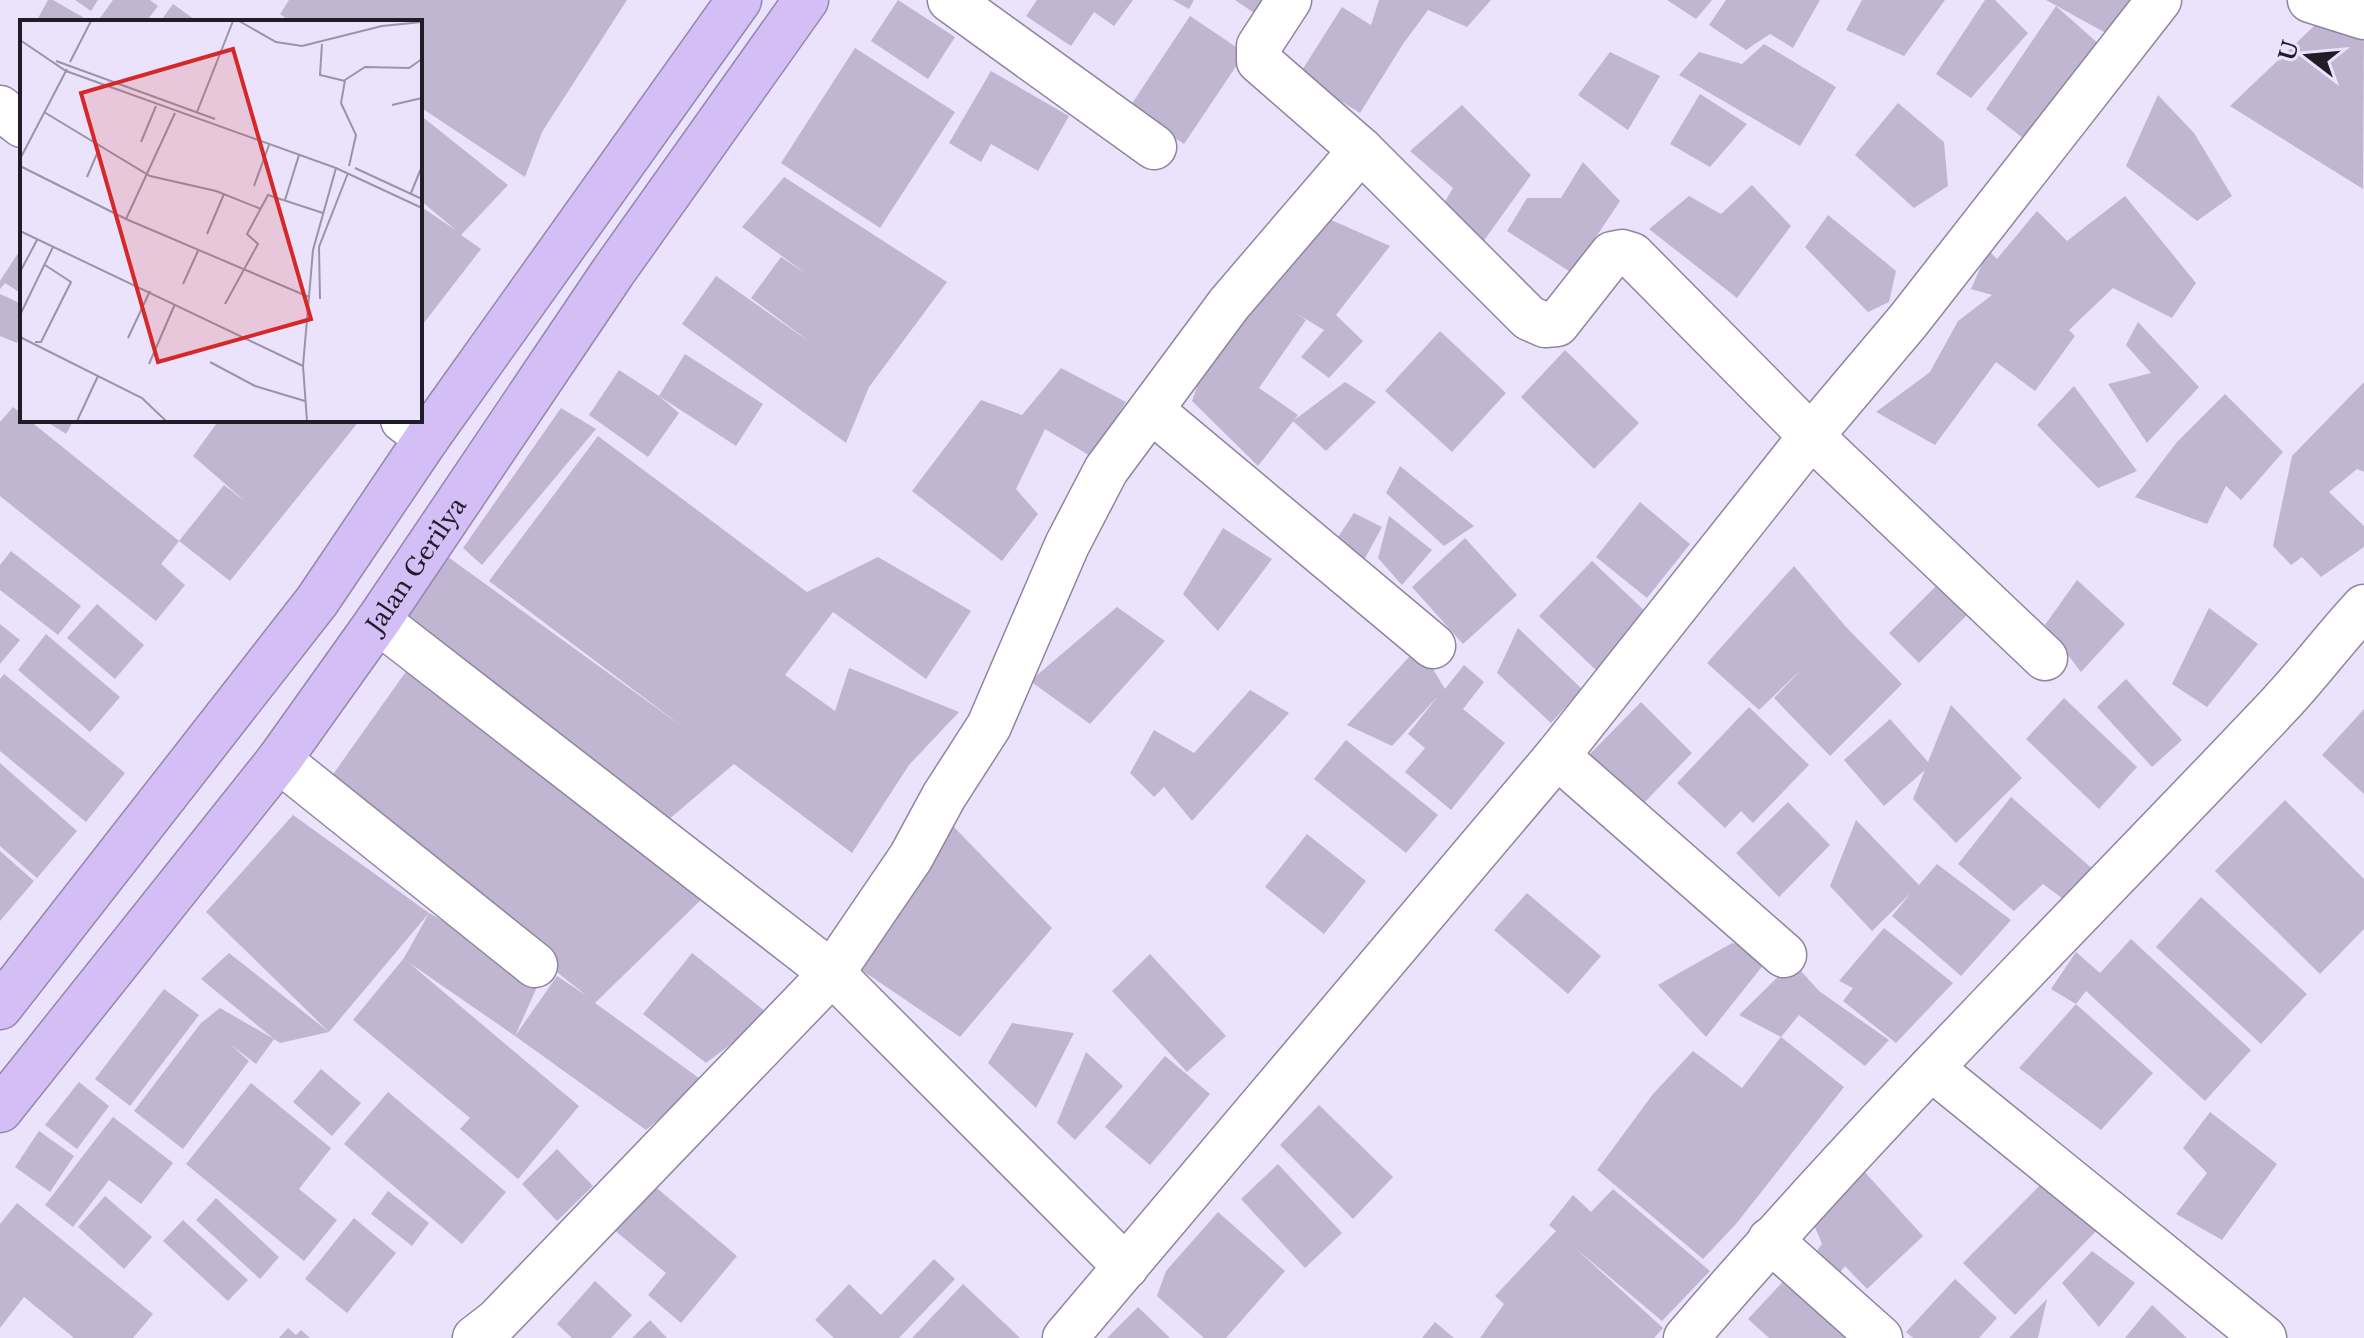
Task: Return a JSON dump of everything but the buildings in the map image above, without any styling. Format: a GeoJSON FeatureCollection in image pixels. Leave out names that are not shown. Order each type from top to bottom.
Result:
{"type":"FeatureCollection","features":[{"type":"Feature","properties":{"kind":"highway"},"geometry":{"type":"LineString","coordinates":[[422,420],[566,243],[739,0]]}},
{"type":"Feature","properties":{"kind":"highway","name":"Jalan Gerilya"},"geometry":{"type":"LineString","coordinates":[[0,1110],[279,760],[378,621],[613,272],[806,0]]}},
{"type":"Feature","properties":{"kind":"highway"},"geometry":{"type":"LineString","coordinates":[[566,243],[613,272]]}},
{"type":"Feature","properties":{"kind":"highway"},"geometry":{"type":"LineString","coordinates":[[0,1007],[317,601],[415,429]]}},
{"type":"Feature","properties":{"kind":"street"},"geometry":{"type":"LineString","coordinates":[[950,0],[1154,147]]}},
{"type":"Feature","properties":{"kind":"street"},"geometry":{"type":"LineString","coordinates":[[1289,0],[1259,46],[1259,61],[1361,150],[1529,318],[1545,325],[1557,324],[1612,254],[1622,252],[1632,255],[1811,436],[2045,658]]}},
{"type":"Feature","properties":{"kind":"street"},"geometry":{"type":"LineString","coordinates":[[1065,1338],[1557,756],[1811,436],[1908,321],[2159,0]]}},
{"type":"Feature","properties":{"kind":"street"},"geometry":{"type":"LineString","coordinates":[[2310,0],[2364,17]]}},
{"type":"Feature","properties":{"kind":"street"},"geometry":{"type":"LineString","coordinates":[[0,108],[20,123]]}},
{"type":"Feature","properties":{"kind":"street"},"geometry":{"type":"LineString","coordinates":[[496,1332],[832,973],[911,857],[944,796],[989,726],[1067,545],[1106,470],[1229,304],[1361,150]]}},
{"type":"Feature","properties":{"kind":"street"},"geometry":{"type":"LineString","coordinates":[[1151,410],[1433,646]]}},
{"type":"Feature","properties":{"kind":"street"},"geometry":{"type":"LineString","coordinates":[[1686,1338],[1770,1240],[2281,703],[2364,607]]}},
{"type":"Feature","properties":{"kind":"street"},"geometry":{"type":"LineString","coordinates":[[378,621],[832,973],[1126,1267]]}},
{"type":"Feature","properties":{"kind":"street"},"geometry":{"type":"LineString","coordinates":[[1557,756],[1784,955]]}},
{"type":"Feature","properties":{"kind":"street"},"geometry":{"type":"LineString","coordinates":[[279,760],[535,965]]}},
{"type":"Feature","properties":{"kind":"street"},"geometry":{"type":"LineString","coordinates":[[1931,1068],[2264,1338]]}},
{"type":"Feature","properties":{"kind":"street"},"geometry":{"type":"LineString","coordinates":[[1770,1240],[1880,1338]]}}]}
